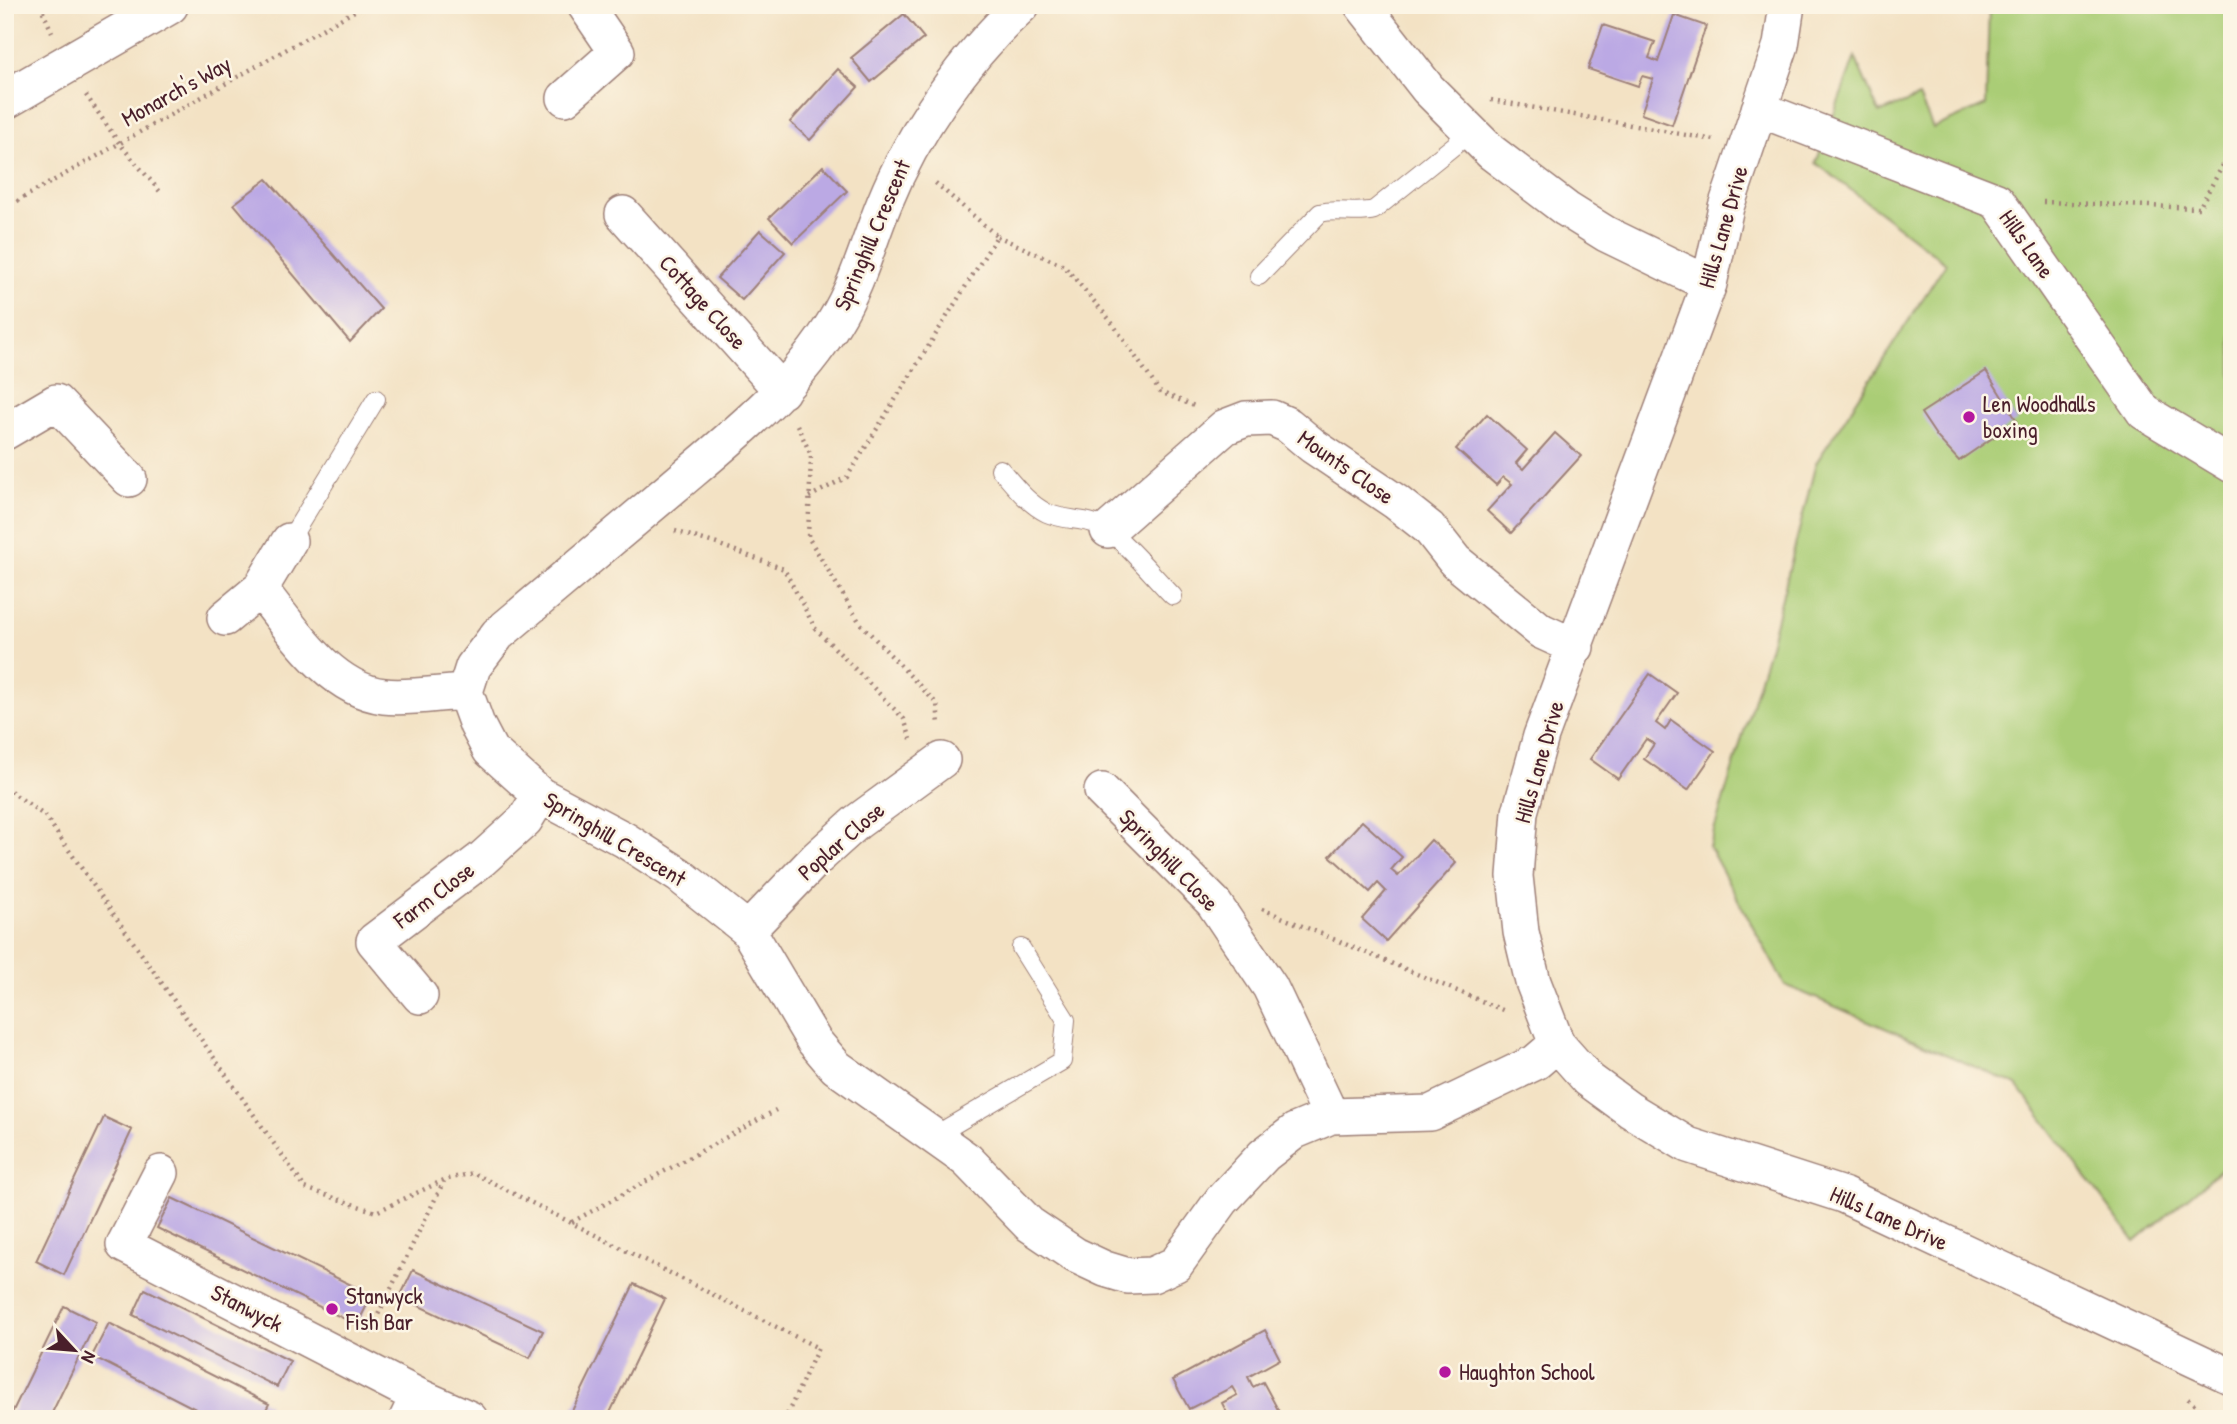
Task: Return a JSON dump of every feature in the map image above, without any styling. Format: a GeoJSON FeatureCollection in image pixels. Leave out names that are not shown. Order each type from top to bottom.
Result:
{"type":"FeatureCollection","features":[{"type":"Feature","properties":{"kind":"street"},"geometry":{"type":"LineString","coordinates":[[5,100],[169,5]]}},
{"type":"Feature","properties":{"kind":"street"},"geometry":{"type":"LineString","coordinates":[[565,98],[617,52],[585,5]]}},
{"type":"Feature","properties":{"kind":"street","name":"Springhill Crescent"},"geometry":{"type":"LineString","coordinates":[[1022,5],[999,26],[927,117],[884,204],[860,273],[835,321],[782,391],[498,634],[473,667],[465,692],[477,725],[490,750],[541,795],[625,840],[679,875],[748,930],[814,1041],[836,1067],[967,1160],[1029,1224],[1075,1255],[1128,1276],[1152,1275],[1176,1264],[1222,1200],[1264,1155],[1295,1131],[1331,1116],[1430,1113],[1536,1062],[1557,1044]]}},
{"type":"Feature","properties":{"kind":"street"},"geometry":{"type":"LineString","coordinates":[[1362,5],[1428,89],[1491,152],[1566,209],[1638,251],[1709,284]]}},
{"type":"Feature","properties":{"kind":"street","name":"Hills Lane Drive"},"geometry":{"type":"LineString","coordinates":[[1787,5],[1781,45],[1726,207],[1709,284],[1541,736],[1520,812],[1515,876],[1521,932],[1533,982],[1557,1044],[1589,1080],[1630,1110],[1688,1144],[1843,1195],[2230,1373]]}},
{"type":"Feature","properties":{"kind":"street","name":"Hills Lane"},"geometry":{"type":"LineString","coordinates":[[1759,109],[1997,201],[2144,412],[2232,465]]}},
{"type":"Feature","properties":{"kind":"street","name":"Cottage Close"},"geometry":{"type":"LineString","coordinates":[[623,214],[782,391]]}},
{"type":"Feature","properties":{"kind":"street"},"geometry":{"type":"LineString","coordinates":[[5,432],[56,402],[129,479]]}},
{"type":"Feature","properties":{"kind":"street","name":"Mounts Close"},"geometry":{"type":"LineString","coordinates":[[1108,530],[1225,427],[1246,419],[1272,418],[1288,425],[1313,446],[1396,502],[1429,528],[1455,561],[1541,631],[1576,647]]}},
{"type":"Feature","properties":{"kind":"street"},"geometry":{"type":"LineString","coordinates":[[225,618],[260,589],[289,541]]}},
{"type":"Feature","properties":{"kind":"street"},"geometry":{"type":"LineString","coordinates":[[260,589],[327,669],[356,687],[383,696],[465,692]]}},
{"type":"Feature","properties":{"kind":"street","name":"Poplar Close"},"geometry":{"type":"LineString","coordinates":[[748,930],[817,858],[857,822],[942,760]]}},
{"type":"Feature","properties":{"kind":"street","name":"Springhill Close"},"geometry":{"type":"LineString","coordinates":[[1102,792],[1213,902],[1270,987],[1331,1116]]}},
{"type":"Feature","properties":{"kind":"street","name":"Farm Close"},"geometry":{"type":"LineString","coordinates":[[419,996],[374,941],[482,859],[525,820],[541,795]]}},
{"type":"Feature","properties":{"kind":"street","name":"Stanwyck"},"geometry":{"type":"LineString","coordinates":[[161,1173],[124,1245],[354,1363],[412,1407],[470,1419]]}},
{"type":"Feature","properties":{"kind":"lane"},"geometry":{"type":"LineString","coordinates":[[1259,276],[1320,214],[1331,210],[1362,214],[1374,210],[1471,132]]}},
{"type":"Feature","properties":{"kind":"lane"},"geometry":{"type":"LineString","coordinates":[[289,541],[376,399]]}},
{"type":"Feature","properties":{"kind":"lane"},"geometry":{"type":"LineString","coordinates":[[1000,469],[1033,505],[1047,513],[1092,523],[1108,530],[1173,596]]}},
{"type":"Feature","properties":{"kind":"lane"},"geometry":{"type":"LineString","coordinates":[[934,1136],[1062,1061],[1066,1020],[1021,948]]}},
{"type":"Feature","properties":{"kind":"path"},"geometry":{"type":"LineString","coordinates":[[40,5],[67,65],[119,143],[162,194]]}},
{"type":"Feature","properties":{"kind":"path","name":"Monarch's Way"},"geometry":{"type":"LineString","coordinates":[[5,208],[365,5]]}},
{"type":"Feature","properties":{"kind":"path"},"geometry":{"type":"LineString","coordinates":[[1428,89],[1747,144]]}},
{"type":"Feature","properties":{"kind":"path"},"geometry":{"type":"LineString","coordinates":[[1997,201],[2199,208],[2232,149]]}},
{"type":"Feature","properties":{"kind":"path"},"geometry":{"type":"LineString","coordinates":[[906,156],[997,236],[1063,266],[1110,320],[1160,392],[1235,424]]}},
{"type":"Feature","properties":{"kind":"path"},"geometry":{"type":"LineString","coordinates":[[809,497],[847,477],[997,236]]}},
{"type":"Feature","properties":{"kind":"path"},"geometry":{"type":"LineString","coordinates":[[782,391],[811,455],[808,537],[860,623],[937,704],[942,760]]}},
{"type":"Feature","properties":{"kind":"path"},"geometry":{"type":"LineString","coordinates":[[635,519],[717,544],[784,569],[815,628],[904,719],[913,743],[912,782]]}},
{"type":"Feature","properties":{"kind":"path"},"geometry":{"type":"LineString","coordinates":[[5,787],[45,816],[305,1188],[376,1212],[444,1180],[473,1173],[818,1348],[785,1419]]}},
{"type":"Feature","properties":{"kind":"path"},"geometry":{"type":"LineString","coordinates":[[1262,909],[1506,1012]]}},
{"type":"Feature","properties":{"kind":"path"},"geometry":{"type":"LineString","coordinates":[[571,1223],[776,1110]]}},
{"type":"Feature","properties":{"kind":"path"},"geometry":{"type":"LineString","coordinates":[[354,1363],[444,1180]]}},
{"type":"Feature","properties":{"kind":"green space"},"geometry":{"type":"Polygon","coordinates":[[[1989,5],[2232,5],[2232,1160],[2135,1242],[2017,1085],[1785,985],[1709,847],[1770,645],[1816,463],[1946,263],[1816,163],[1855,57],[1879,113],[1919,97],[1933,128],[1986,105],[1989,5]]]}},
{"type":"Feature","properties":{"kind":"building"},"geometry":{"type":"Polygon","coordinates":[[[904,14],[924,38],[871,82],[851,58],[904,14]]]}},
{"type":"Feature","properties":{"kind":"building"},"geometry":{"type":"Polygon","coordinates":[[[1674,15],[1706,26],[1672,125],[1641,114],[1653,79],[1642,76],[1638,86],[1588,69],[1603,25],[1655,42],[1649,58],[1658,62],[1674,15]]]}},
{"type":"Feature","properties":{"kind":"building"},"geometry":{"type":"Polygon","coordinates":[[[838,69],[858,87],[810,140],[790,122],[838,69]]]}},
{"type":"Feature","properties":{"kind":"building"},"geometry":{"type":"Polygon","coordinates":[[[823,166],[847,191],[793,243],[769,218],[823,166]]]}},
{"type":"Feature","properties":{"kind":"building"},"geometry":{"type":"Polygon","coordinates":[[[267,179],[381,309],[350,342],[234,204],[267,179]]]}},
{"type":"Feature","properties":{"kind":"building"},"geometry":{"type":"Polygon","coordinates":[[[760,230],[785,252],[742,300],[717,278],[760,230]]]}},
{"type":"Feature","properties":{"kind":"building","name":"Len Woodhalls boxing"},"geometry":{"type":"Polygon","coordinates":[[[1986,371],[2017,421],[1959,461],[1937,437],[1921,413],[1986,371]]]}},
{"type":"Feature","properties":{"kind":"building"},"geometry":{"type":"Polygon","coordinates":[[[1487,414],[1527,450],[1516,463],[1523,469],[1555,433],[1581,456],[1511,533],[1487,511],[1512,484],[1503,477],[1496,485],[1456,449],[1487,414]]]}},
{"type":"Feature","properties":{"kind":"building"},"geometry":{"type":"Polygon","coordinates":[[[1650,674],[1677,693],[1656,723],[1665,730],[1671,720],[1715,751],[1688,790],[1644,759],[1654,744],[1646,739],[1618,779],[1590,759],[1650,674]]]}},
{"type":"Feature","properties":{"kind":"building"},"geometry":{"type":"Polygon","coordinates":[[[1362,821],[1402,857],[1391,870],[1398,876],[1431,840],[1456,863],[1386,941],[1362,919],[1386,891],[1378,883],[1370,892],[1330,856],[1362,821]]]}},
{"type":"Feature","properties":{"kind":"building"},"geometry":{"type":"Polygon","coordinates":[[[104,1117],[132,1130],[64,1275],[36,1261],[104,1117]]]}},
{"type":"Feature","properties":{"kind":"building"},"geometry":{"type":"Polygon","coordinates":[[[172,1198],[372,1295],[357,1325],[157,1228],[172,1198]]]}},
{"type":"Feature","properties":{"kind":"building"},"geometry":{"type":"Polygon","coordinates":[[[413,1270],[543,1331],[530,1358],[400,1297],[413,1270]]]}},
{"type":"Feature","properties":{"kind":"building"},"geometry":{"type":"Polygon","coordinates":[[[634,1284],[665,1299],[607,1419],[568,1419],[634,1284]]]}},
{"type":"Feature","properties":{"kind":"building"},"geometry":{"type":"Polygon","coordinates":[[[145,1289],[290,1361],[277,1387],[133,1315],[145,1289]]]}},
{"type":"Feature","properties":{"kind":"building"},"geometry":{"type":"Polygon","coordinates":[[[64,1306],[96,1322],[49,1419],[9,1419],[64,1306]]]}},
{"type":"Feature","properties":{"kind":"building"},"geometry":{"type":"Polygon","coordinates":[[[109,1323],[269,1404],[261,1419],[215,1419],[92,1356],[109,1323]]]}},
{"type":"Feature","properties":{"kind":"building"},"geometry":{"type":"Polygon","coordinates":[[[1265,1330],[1280,1359],[1248,1377],[1253,1387],[1263,1382],[1283,1419],[1230,1419],[1222,1403],[1237,1395],[1232,1387],[1189,1409],[1173,1380],[1265,1330]]]}},
{"type":"Feature","properties":{"kind":"place","name":"Len Woodhalls boxing"},"geometry":{"type":"Point","coordinates":[1969,417]}},
{"type":"Feature","properties":{"kind":"place","name":"Stanwyck Fish Bar"},"geometry":{"type":"Point","coordinates":[332,1309]}},
{"type":"Feature","properties":{"kind":"place","name":"Haughton School"},"geometry":{"type":"Point","coordinates":[1445,1372]}}]}
